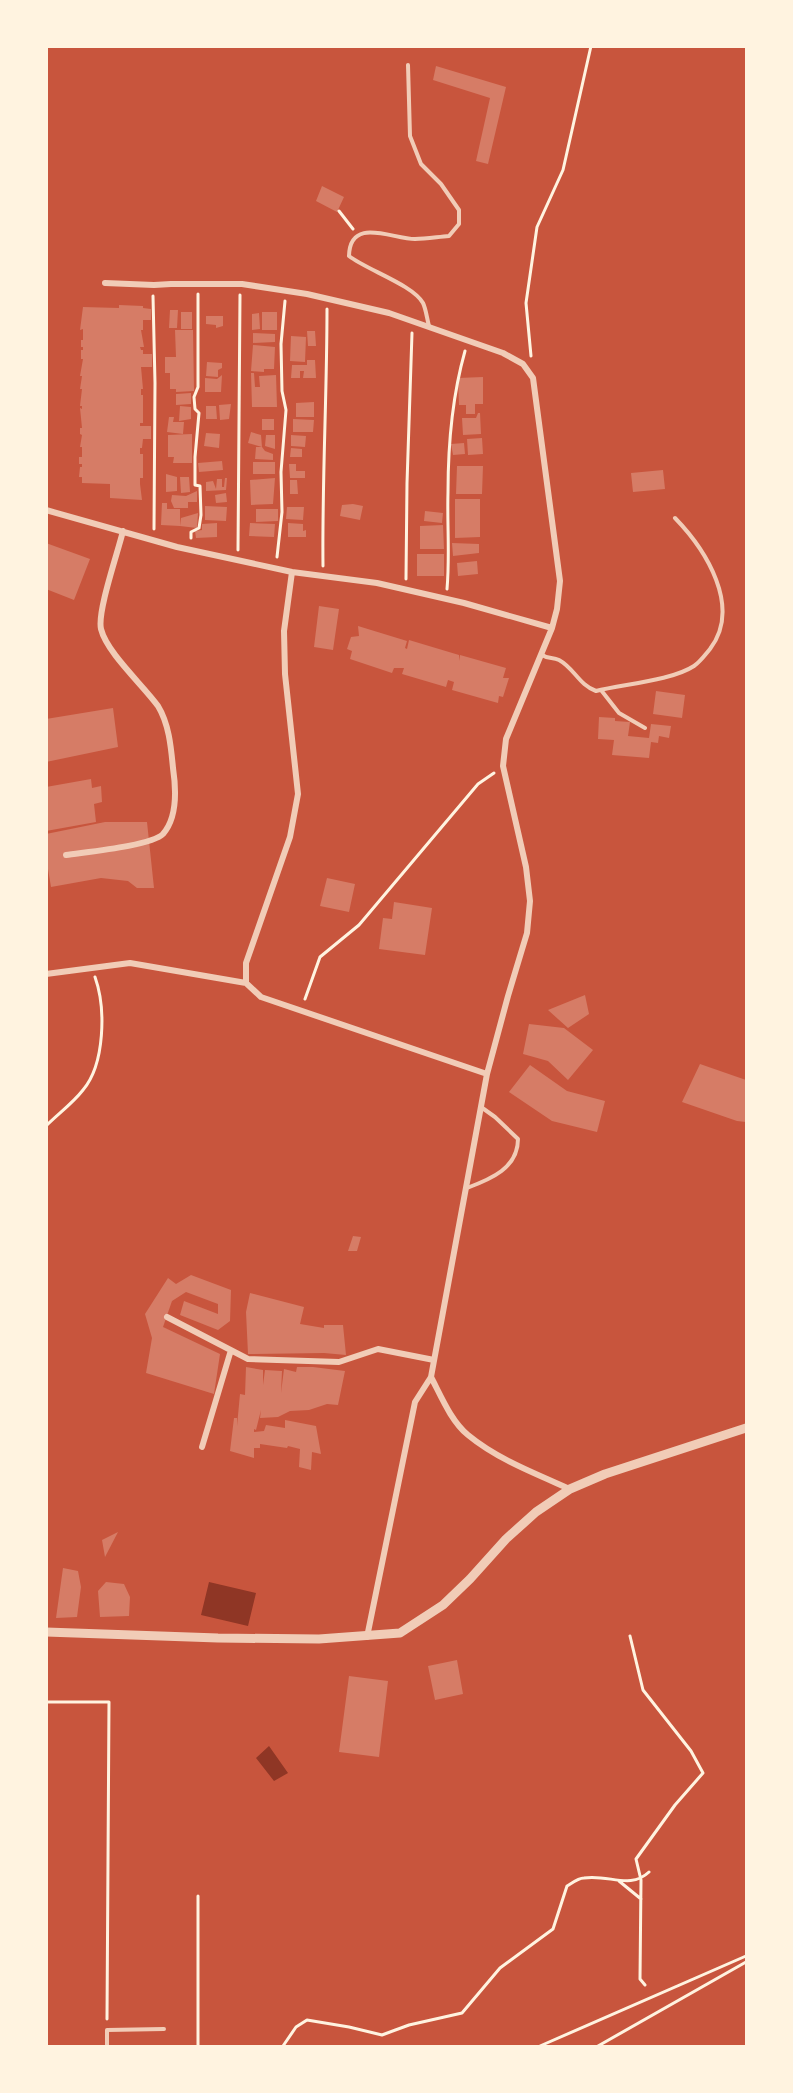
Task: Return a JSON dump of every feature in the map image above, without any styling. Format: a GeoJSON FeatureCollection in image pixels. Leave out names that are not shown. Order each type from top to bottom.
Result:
{"type":"FeatureCollection","features":[{"type":"Feature","properties":{"kind":"street"},"geometry":{"type":"LineString","coordinates":[[105,283],[242,285],[284,290],[327,299],[413,320],[467,340],[523,364],[533,378],[560,581],[552,628],[506,739],[502,766],[526,867],[530,901],[527,933],[488,1074],[431,1377],[415,1402],[367,1637]]}},
{"type":"Feature","properties":{"kind":"street"},"geometry":{"type":"LineString","coordinates":[[46,510],[189,550],[292,572],[406,589],[552,628]]}},
{"type":"Feature","properties":{"kind":"street"},"geometry":{"type":"LineString","coordinates":[[66,855],[144,843],[162,835],[171,818],[176,789],[169,735],[159,708],[109,645],[101,628],[102,609],[123,531]]}},
{"type":"Feature","properties":{"kind":"street"},"geometry":{"type":"LineString","coordinates":[[246,983],[246,963],[290,837],[298,794],[285,674],[284,631],[292,572]]}},
{"type":"Feature","properties":{"kind":"street"},"geometry":{"type":"LineString","coordinates":[[46,974],[130,963],[246,983],[261,997],[488,1074]]}},
{"type":"Feature","properties":{"kind":"street"},"geometry":{"type":"LineString","coordinates":[[167,1317],[248,1359],[339,1362],[378,1349],[434,1360]]}},
{"type":"Feature","properties":{"kind":"street"},"geometry":{"type":"LineString","coordinates":[[202,1447],[231,1350]]}},
{"type":"Feature","properties":{"kind":"street"},"geometry":{"type":"LineString","coordinates":[[431,1377],[448,1410],[467,1435],[513,1462],[570,1489]]}},
{"type":"Feature","properties":{"kind":"street"},"geometry":{"type":"LineString","coordinates":[[46,1632],[319,1639],[400,1633],[443,1605],[506,1539],[536,1512],[570,1489],[605,1474],[747,1428]]}},
{"type":"Feature","properties":{"kind":"lane"},"geometry":{"type":"LineString","coordinates":[[408,64],[410,136],[421,164],[441,184],[459,210],[459,224],[448,236],[413,239],[374,232],[357,235],[350,244],[349,256],[361,265],[402,285],[422,301],[430,327]]}},
{"type":"Feature","properties":{"kind":"lane"},"geometry":{"type":"LineString","coordinates":[[541,654],[548,659],[557,659],[572,669],[584,686],[596,691],[661,677],[694,666],[718,634],[723,618],[723,603],[702,552],[675,518]]}},
{"type":"Feature","properties":{"kind":"lane"},"geometry":{"type":"LineString","coordinates":[[601,690],[619,713],[645,728]]}},
{"type":"Feature","properties":{"kind":"lane"},"geometry":{"type":"LineString","coordinates":[[468,1188],[492,1179],[509,1164],[518,1151],[518,1139],[482,1107]]}},
{"type":"Feature","properties":{"kind":"lane"},"geometry":{"type":"LineString","coordinates":[[107,2046],[107,2030],[164,2029]]}},
{"type":"Feature","properties":{"kind":"path"},"geometry":{"type":"LineString","coordinates":[[533,378],[526,303],[537,228],[563,170],[591,46]]}},
{"type":"Feature","properties":{"kind":"path"},"geometry":{"type":"LineString","coordinates":[[339,211],[357,235]]}},
{"type":"Feature","properties":{"kind":"path"},"geometry":{"type":"LineString","coordinates":[[189,550],[191,532],[199,528],[201,515],[200,486],[195,485],[199,419],[194,397],[198,387],[199,284]]}},
{"type":"Feature","properties":{"kind":"path"},"geometry":{"type":"LineString","coordinates":[[154,285],[154,540]]}},
{"type":"Feature","properties":{"kind":"path"},"geometry":{"type":"LineString","coordinates":[[238,560],[241,368],[239,303],[242,285]]}},
{"type":"Feature","properties":{"kind":"path"},"geometry":{"type":"LineString","coordinates":[[276,569],[282,512],[281,472],[286,410],[282,391],[281,344],[285,312],[284,290]]}},
{"type":"Feature","properties":{"kind":"path"},"geometry":{"type":"LineString","coordinates":[[323,577],[322,477],[327,299]]}},
{"type":"Feature","properties":{"kind":"path"},"geometry":{"type":"LineString","coordinates":[[406,589],[413,320]]}},
{"type":"Feature","properties":{"kind":"path"},"geometry":{"type":"LineString","coordinates":[[446,599],[449,564],[449,449],[457,379],[467,340]]}},
{"type":"Feature","properties":{"kind":"path"},"geometry":{"type":"LineString","coordinates":[[301,1011],[320,957],[359,925],[478,784],[502,766]]}},
{"type":"Feature","properties":{"kind":"path"},"geometry":{"type":"LineString","coordinates":[[46,1126],[84,1089],[97,1067],[102,1022],[100,991],[92,969]]}},
{"type":"Feature","properties":{"kind":"path"},"geometry":{"type":"LineString","coordinates":[[630,1636],[643,1690],[691,1751],[703,1773],[675,1805],[636,1859],[641,1880],[640,1979],[645,1984]]}},
{"type":"Feature","properties":{"kind":"path"},"geometry":{"type":"LineString","coordinates":[[46,1702],[109,1702],[107,2030]]}},
{"type":"Feature","properties":{"kind":"path"},"geometry":{"type":"LineString","coordinates":[[283,2046],[296,2027],[307,2020],[382,2035],[409,2025],[462,2013],[500,1968],[553,1929],[567,1886],[582,1878],[633,1882],[641,1880],[649,1872]]}},
{"type":"Feature","properties":{"kind":"path"},"geometry":{"type":"LineString","coordinates":[[617,1879],[641,1899]]}},
{"type":"Feature","properties":{"kind":"path"},"geometry":{"type":"LineString","coordinates":[[198,1896],[198,2046]]}},
{"type":"Feature","properties":{"kind":"path"},"geometry":{"type":"LineString","coordinates":[[540,2046],[747,1956]]}},
{"type":"Feature","properties":{"kind":"path"},"geometry":{"type":"LineString","coordinates":[[598,2046],[747,1962]]}},
{"type":"Feature","properties":{"kind":"shaded area"},"geometry":{"type":"Polygon","coordinates":[[[209,1582],[256,1593],[248,1626],[201,1615],[209,1582]]]}},
{"type":"Feature","properties":{"kind":"shaded area"},"geometry":{"type":"Polygon","coordinates":[[[269,1746],[288,1773],[274,1781],[256,1758],[269,1746]]]}},
{"type":"Feature","properties":{"kind":"building"},"geometry":{"type":"Polygon","coordinates":[[[436,66],[506,87],[488,164],[476,161],[490,98],[433,80],[436,66]]]}},
{"type":"Feature","properties":{"kind":"building"},"geometry":{"type":"Polygon","coordinates":[[[322,186],[344,197],[337,212],[316,201],[322,186]]]}},
{"type":"Feature","properties":{"kind":"building"},"geometry":{"type":"Polygon","coordinates":[[[119,305],[143,306],[143,308],[151,309],[151,320],[143,320],[143,330],[141,330],[144,347],[140,347],[143,354],[152,354],[152,367],[141,367],[143,423],[140,423],[140,426],[151,426],[151,439],[143,439],[142,448],[140,448],[140,454],[143,454],[143,478],[140,478],[142,500],[110,498],[110,484],[82,483],[82,477],[79,477],[80,467],[82,467],[82,464],[79,464],[79,457],[82,457],[80,408],[82,409],[82,406],[80,406],[82,389],[80,389],[82,376],[80,376],[83,359],[81,359],[83,347],[81,347],[81,340],[83,340],[83,329],[80,330],[83,307],[119,308],[119,305]]]}},
{"type":"Feature","properties":{"kind":"building"},"geometry":{"type":"Polygon","coordinates":[[[170,310],[178,310],[177,328],[169,328],[170,310]]]}},
{"type":"Feature","properties":{"kind":"building"},"geometry":{"type":"Polygon","coordinates":[[[181,312],[192,312],[192,329],[181,329],[181,312]]]}},
{"type":"Feature","properties":{"kind":"building"},"geometry":{"type":"Polygon","coordinates":[[[262,312],[277,312],[277,330],[262,330],[262,312]]]}},
{"type":"Feature","properties":{"kind":"building"},"geometry":{"type":"Polygon","coordinates":[[[259,313],[260,329],[252,330],[252,314],[259,313]]]}},
{"type":"Feature","properties":{"kind":"building"},"geometry":{"type":"Polygon","coordinates":[[[206,316],[223,316],[223,326],[216,328],[216,325],[206,324],[206,316]]]}},
{"type":"Feature","properties":{"kind":"building"},"geometry":{"type":"Polygon","coordinates":[[[175,330],[193,330],[194,391],[176,392],[176,389],[170,389],[170,373],[165,373],[165,357],[176,357],[175,330]]]}},
{"type":"Feature","properties":{"kind":"building"},"geometry":{"type":"Polygon","coordinates":[[[307,331],[315,331],[316,346],[308,346],[307,331]]]}},
{"type":"Feature","properties":{"kind":"building"},"geometry":{"type":"Polygon","coordinates":[[[253,333],[275,334],[275,342],[253,343],[253,333]]]}},
{"type":"Feature","properties":{"kind":"building"},"geometry":{"type":"Polygon","coordinates":[[[291,336],[306,337],[305,362],[290,361],[291,336]]]}},
{"type":"Feature","properties":{"kind":"building"},"geometry":{"type":"Polygon","coordinates":[[[253,345],[275,347],[274,369],[264,369],[264,372],[251,371],[253,345]]]}},
{"type":"Feature","properties":{"kind":"building"},"geometry":{"type":"Polygon","coordinates":[[[307,360],[315,360],[316,378],[303,378],[304,371],[300,371],[300,378],[291,378],[292,365],[307,365],[307,360]]]}},
{"type":"Feature","properties":{"kind":"building"},"geometry":{"type":"Polygon","coordinates":[[[207,362],[222,363],[222,368],[218,370],[218,377],[206,376],[207,362]]]}},
{"type":"Feature","properties":{"kind":"building"},"geometry":{"type":"Polygon","coordinates":[[[251,373],[254,373],[255,387],[260,387],[259,376],[276,375],[277,407],[252,407],[251,373]]]}},
{"type":"Feature","properties":{"kind":"building"},"geometry":{"type":"Polygon","coordinates":[[[222,375],[221,392],[205,392],[205,378],[217,379],[222,375]]]}},
{"type":"Feature","properties":{"kind":"building"},"geometry":{"type":"Polygon","coordinates":[[[483,377],[483,404],[475,404],[475,414],[466,414],[466,405],[459,405],[458,378],[483,377]]]}},
{"type":"Feature","properties":{"kind":"building"},"geometry":{"type":"Polygon","coordinates":[[[191,393],[191,404],[176,405],[176,394],[191,393]]]}},
{"type":"Feature","properties":{"kind":"building"},"geometry":{"type":"Polygon","coordinates":[[[314,402],[314,417],[296,417],[296,403],[314,402]]]}},
{"type":"Feature","properties":{"kind":"building"},"geometry":{"type":"Polygon","coordinates":[[[231,404],[229,419],[220,420],[219,405],[231,404]]]}},
{"type":"Feature","properties":{"kind":"building"},"geometry":{"type":"Polygon","coordinates":[[[180,406],[191,407],[191,419],[179,421],[180,406]]]}},
{"type":"Feature","properties":{"kind":"building"},"geometry":{"type":"Polygon","coordinates":[[[206,406],[216,406],[217,419],[206,419],[206,406]]]}},
{"type":"Feature","properties":{"kind":"building"},"geometry":{"type":"Polygon","coordinates":[[[480,413],[481,434],[463,435],[462,418],[476,418],[480,413]]]}},
{"type":"Feature","properties":{"kind":"building"},"geometry":{"type":"Polygon","coordinates":[[[169,417],[174,417],[173,422],[184,422],[183,434],[167,432],[169,417]]]}},
{"type":"Feature","properties":{"kind":"building"},"geometry":{"type":"Polygon","coordinates":[[[262,419],[274,419],[274,430],[262,430],[262,419]]]}},
{"type":"Feature","properties":{"kind":"building"},"geometry":{"type":"Polygon","coordinates":[[[293,419],[314,420],[313,432],[293,432],[293,419]]]}},
{"type":"Feature","properties":{"kind":"building"},"geometry":{"type":"Polygon","coordinates":[[[251,432],[261,435],[262,447],[248,443],[251,432]]]}},
{"type":"Feature","properties":{"kind":"building"},"geometry":{"type":"Polygon","coordinates":[[[206,433],[220,434],[219,448],[204,446],[206,433]]]}},
{"type":"Feature","properties":{"kind":"building"},"geometry":{"type":"Polygon","coordinates":[[[192,434],[192,463],[173,463],[174,457],[168,457],[168,435],[192,434]]]}},
{"type":"Feature","properties":{"kind":"building"},"geometry":{"type":"Polygon","coordinates":[[[266,435],[275,435],[275,449],[265,446],[266,435]]]}},
{"type":"Feature","properties":{"kind":"building"},"geometry":{"type":"Polygon","coordinates":[[[291,435],[306,436],[305,447],[291,446],[291,435]]]}},
{"type":"Feature","properties":{"kind":"building"},"geometry":{"type":"Polygon","coordinates":[[[482,438],[483,454],[468,455],[467,439],[482,438]]]}},
{"type":"Feature","properties":{"kind":"building"},"geometry":{"type":"Polygon","coordinates":[[[464,443],[465,454],[453,455],[451,444],[464,443]]]}},
{"type":"Feature","properties":{"kind":"building"},"geometry":{"type":"Polygon","coordinates":[[[256,447],[262,447],[273,454],[273,460],[255,459],[256,447]]]}},
{"type":"Feature","properties":{"kind":"building"},"geometry":{"type":"Polygon","coordinates":[[[291,448],[302,449],[302,457],[290,457],[291,448]]]}},
{"type":"Feature","properties":{"kind":"building"},"geometry":{"type":"Polygon","coordinates":[[[222,461],[223,470],[199,472],[198,463],[222,461]]]}},
{"type":"Feature","properties":{"kind":"building"},"geometry":{"type":"Polygon","coordinates":[[[253,462],[275,462],[275,474],[253,474],[253,462]]]}},
{"type":"Feature","properties":{"kind":"building"},"geometry":{"type":"Polygon","coordinates":[[[289,464],[296,464],[296,471],[305,471],[305,478],[290,478],[289,464]]]}},
{"type":"Feature","properties":{"kind":"building"},"geometry":{"type":"Polygon","coordinates":[[[457,466],[483,466],[482,494],[456,494],[457,466]]]}},
{"type":"Feature","properties":{"kind":"building"},"geometry":{"type":"Polygon","coordinates":[[[663,470],[665,489],[633,492],[631,473],[663,470]]]}},
{"type":"Feature","properties":{"kind":"building"},"geometry":{"type":"Polygon","coordinates":[[[166,474],[177,477],[177,491],[166,492],[166,474]]]}},
{"type":"Feature","properties":{"kind":"building"},"geometry":{"type":"Polygon","coordinates":[[[180,477],[189,477],[190,492],[181,493],[180,477]]]}},
{"type":"Feature","properties":{"kind":"building"},"geometry":{"type":"Polygon","coordinates":[[[225,478],[227,478],[226,490],[206,491],[206,482],[213,481],[216,489],[217,479],[222,479],[222,487],[224,487],[225,478]]]}},
{"type":"Feature","properties":{"kind":"building"},"geometry":{"type":"Polygon","coordinates":[[[275,478],[273,504],[251,505],[250,480],[275,478]]]}},
{"type":"Feature","properties":{"kind":"building"},"geometry":{"type":"Polygon","coordinates":[[[290,480],[297,480],[298,494],[290,494],[290,480]]]}},
{"type":"Feature","properties":{"kind":"building"},"geometry":{"type":"Polygon","coordinates":[[[197,491],[197,502],[188,502],[188,508],[174,508],[171,501],[172,495],[186,496],[197,491]]]}},
{"type":"Feature","properties":{"kind":"building"},"geometry":{"type":"Polygon","coordinates":[[[226,493],[227,502],[216,503],[215,495],[226,493]]]}},
{"type":"Feature","properties":{"kind":"building"},"geometry":{"type":"Polygon","coordinates":[[[455,499],[480,499],[480,537],[455,538],[455,499]]]}},
{"type":"Feature","properties":{"kind":"building"},"geometry":{"type":"Polygon","coordinates":[[[162,503],[167,503],[167,509],[180,509],[180,526],[161,525],[162,503]]]}},
{"type":"Feature","properties":{"kind":"building"},"geometry":{"type":"Polygon","coordinates":[[[342,505],[363,506],[360,520],[340,516],[342,505]]]}},
{"type":"Feature","properties":{"kind":"building"},"geometry":{"type":"Polygon","coordinates":[[[205,506],[227,507],[226,521],[205,520],[205,506]]]}},
{"type":"Feature","properties":{"kind":"building"},"geometry":{"type":"Polygon","coordinates":[[[287,507],[304,507],[303,520],[286,519],[287,507]]]}},
{"type":"Feature","properties":{"kind":"building"},"geometry":{"type":"Polygon","coordinates":[[[256,509],[278,509],[278,521],[256,522],[256,509]]]}},
{"type":"Feature","properties":{"kind":"building"},"geometry":{"type":"Polygon","coordinates":[[[425,511],[443,513],[442,523],[424,521],[425,511]]]}},
{"type":"Feature","properties":{"kind":"building"},"geometry":{"type":"Polygon","coordinates":[[[198,513],[197,528],[180,526],[181,518],[198,513]]]}},
{"type":"Feature","properties":{"kind":"building"},"geometry":{"type":"Polygon","coordinates":[[[217,523],[217,537],[196,538],[195,531],[202,530],[202,524],[217,523]]]}},
{"type":"Feature","properties":{"kind":"building"},"geometry":{"type":"Polygon","coordinates":[[[250,523],[275,524],[274,537],[249,536],[250,523]]]}},
{"type":"Feature","properties":{"kind":"building"},"geometry":{"type":"Polygon","coordinates":[[[288,523],[303,524],[306,537],[288,537],[288,523]]]}},
{"type":"Feature","properties":{"kind":"building"},"geometry":{"type":"Polygon","coordinates":[[[443,525],[444,549],[420,549],[420,526],[443,525]]]}},
{"type":"Feature","properties":{"kind":"building"},"geometry":{"type":"Polygon","coordinates":[[[46,543],[90,559],[74,600],[46,589],[46,543]]]}},
{"type":"Feature","properties":{"kind":"building"},"geometry":{"type":"Polygon","coordinates":[[[452,543],[479,544],[479,553],[453,556],[452,543]]]}},
{"type":"Feature","properties":{"kind":"building"},"geometry":{"type":"Polygon","coordinates":[[[417,554],[444,554],[444,576],[417,576],[417,554]]]}},
{"type":"Feature","properties":{"kind":"building"},"geometry":{"type":"Polygon","coordinates":[[[477,561],[478,574],[458,576],[457,563],[477,561]]]}},
{"type":"Feature","properties":{"kind":"building"},"geometry":{"type":"Polygon","coordinates":[[[319,606],[339,609],[333,650],[314,647],[319,606]]]}},
{"type":"Feature","properties":{"kind":"building"},"geometry":{"type":"Polygon","coordinates":[[[358,626],[407,641],[405,648],[407,649],[409,640],[459,655],[459,661],[460,655],[506,668],[503,678],[509,678],[503,697],[499,696],[498,703],[452,690],[454,682],[448,680],[446,687],[402,674],[404,668],[394,668],[392,673],[350,659],[352,651],[347,649],[351,637],[359,636],[358,626]]]}},
{"type":"Feature","properties":{"kind":"building"},"geometry":{"type":"Polygon","coordinates":[[[656,691],[685,695],[682,718],[653,714],[656,691]]]}},
{"type":"Feature","properties":{"kind":"building"},"geometry":{"type":"Polygon","coordinates":[[[113,708],[118,747],[46,762],[46,719],[113,708]]]}},
{"type":"Feature","properties":{"kind":"building"},"geometry":{"type":"Polygon","coordinates":[[[599,717],[630,722],[628,736],[649,738],[651,724],[671,726],[669,738],[659,736],[658,743],[651,742],[649,758],[612,755],[614,740],[598,739],[599,717]]]}},
{"type":"Feature","properties":{"kind":"building"},"geometry":{"type":"Polygon","coordinates":[[[91,779],[92,788],[101,786],[102,802],[94,804],[96,822],[46,831],[46,787],[91,779]]]}},
{"type":"Feature","properties":{"kind":"building"},"geometry":{"type":"Polygon","coordinates":[[[105,822],[147,822],[154,888],[137,888],[128,881],[101,878],[51,887],[46,857],[46,834],[105,822]]]}},
{"type":"Feature","properties":{"kind":"building"},"geometry":{"type":"Polygon","coordinates":[[[327,878],[355,884],[349,912],[320,906],[327,878]]]}},
{"type":"Feature","properties":{"kind":"building"},"geometry":{"type":"Polygon","coordinates":[[[394,902],[432,908],[425,955],[379,949],[383,918],[392,919],[394,902]]]}},
{"type":"Feature","properties":{"kind":"building"},"geometry":{"type":"Polygon","coordinates":[[[585,995],[589,1014],[568,1028],[548,1010],[585,995]]]}},
{"type":"Feature","properties":{"kind":"building"},"geometry":{"type":"Polygon","coordinates":[[[529,1024],[564,1028],[593,1050],[568,1080],[548,1061],[523,1054],[529,1024]]]}},
{"type":"Feature","properties":{"kind":"building"},"geometry":{"type":"Polygon","coordinates":[[[700,1064],[746,1080],[746,1122],[682,1102],[700,1064]]]}},
{"type":"Feature","properties":{"kind":"building"},"geometry":{"type":"Polygon","coordinates":[[[530,1065],[567,1091],[605,1101],[597,1132],[552,1121],[509,1092],[530,1065]]]}},
{"type":"Feature","properties":{"kind":"building"},"geometry":{"type":"Polygon","coordinates":[[[353,1236],[361,1237],[357,1251],[348,1251],[353,1236]]]}},
{"type":"Feature","properties":{"kind":"building"},"geometry":{"type":"Polygon","coordinates":[[[191,1275],[231,1290],[230,1321],[218,1330],[180,1315],[184,1301],[218,1314],[218,1304],[186,1292],[172,1301],[163,1327],[220,1354],[214,1394],[146,1373],[152,1338],[145,1314],[168,1278],[176,1284],[191,1275]]]}},
{"type":"Feature","properties":{"kind":"building"},"geometry":{"type":"Polygon","coordinates":[[[250,1293],[304,1307],[300,1324],[324,1328],[324,1325],[343,1325],[346,1355],[248,1354],[246,1312],[250,1293]]]}},
{"type":"Feature","properties":{"kind":"building"},"geometry":{"type":"Polygon","coordinates":[[[246,1367],[263,1370],[263,1385],[265,1370],[282,1371],[281,1393],[284,1369],[296,1372],[297,1367],[313,1367],[345,1371],[338,1405],[327,1404],[309,1410],[290,1411],[278,1417],[260,1418],[261,1410],[256,1430],[254,1429],[254,1432],[264,1431],[266,1425],[285,1428],[285,1420],[316,1426],[321,1454],[312,1452],[311,1470],[299,1467],[300,1449],[288,1446],[287,1448],[260,1444],[260,1448],[254,1448],[254,1458],[230,1451],[234,1418],[237,1418],[237,1426],[240,1394],[245,1395],[246,1367]]]}},
{"type":"Feature","properties":{"kind":"building"},"geometry":{"type":"Polygon","coordinates":[[[118,1532],[105,1557],[102,1540],[118,1532]]]}},
{"type":"Feature","properties":{"kind":"building"},"geometry":{"type":"Polygon","coordinates":[[[63,1568],[78,1571],[81,1587],[77,1617],[56,1618],[63,1568]]]}},
{"type":"Feature","properties":{"kind":"building"},"geometry":{"type":"Polygon","coordinates":[[[106,1582],[124,1584],[130,1597],[129,1616],[100,1617],[98,1591],[106,1582]]]}},
{"type":"Feature","properties":{"kind":"building"},"geometry":{"type":"Polygon","coordinates":[[[457,1660],[463,1694],[435,1700],[428,1666],[457,1660]]]}},
{"type":"Feature","properties":{"kind":"building"},"geometry":{"type":"Polygon","coordinates":[[[349,1676],[388,1681],[379,1757],[339,1752],[349,1676]]]}}]}
